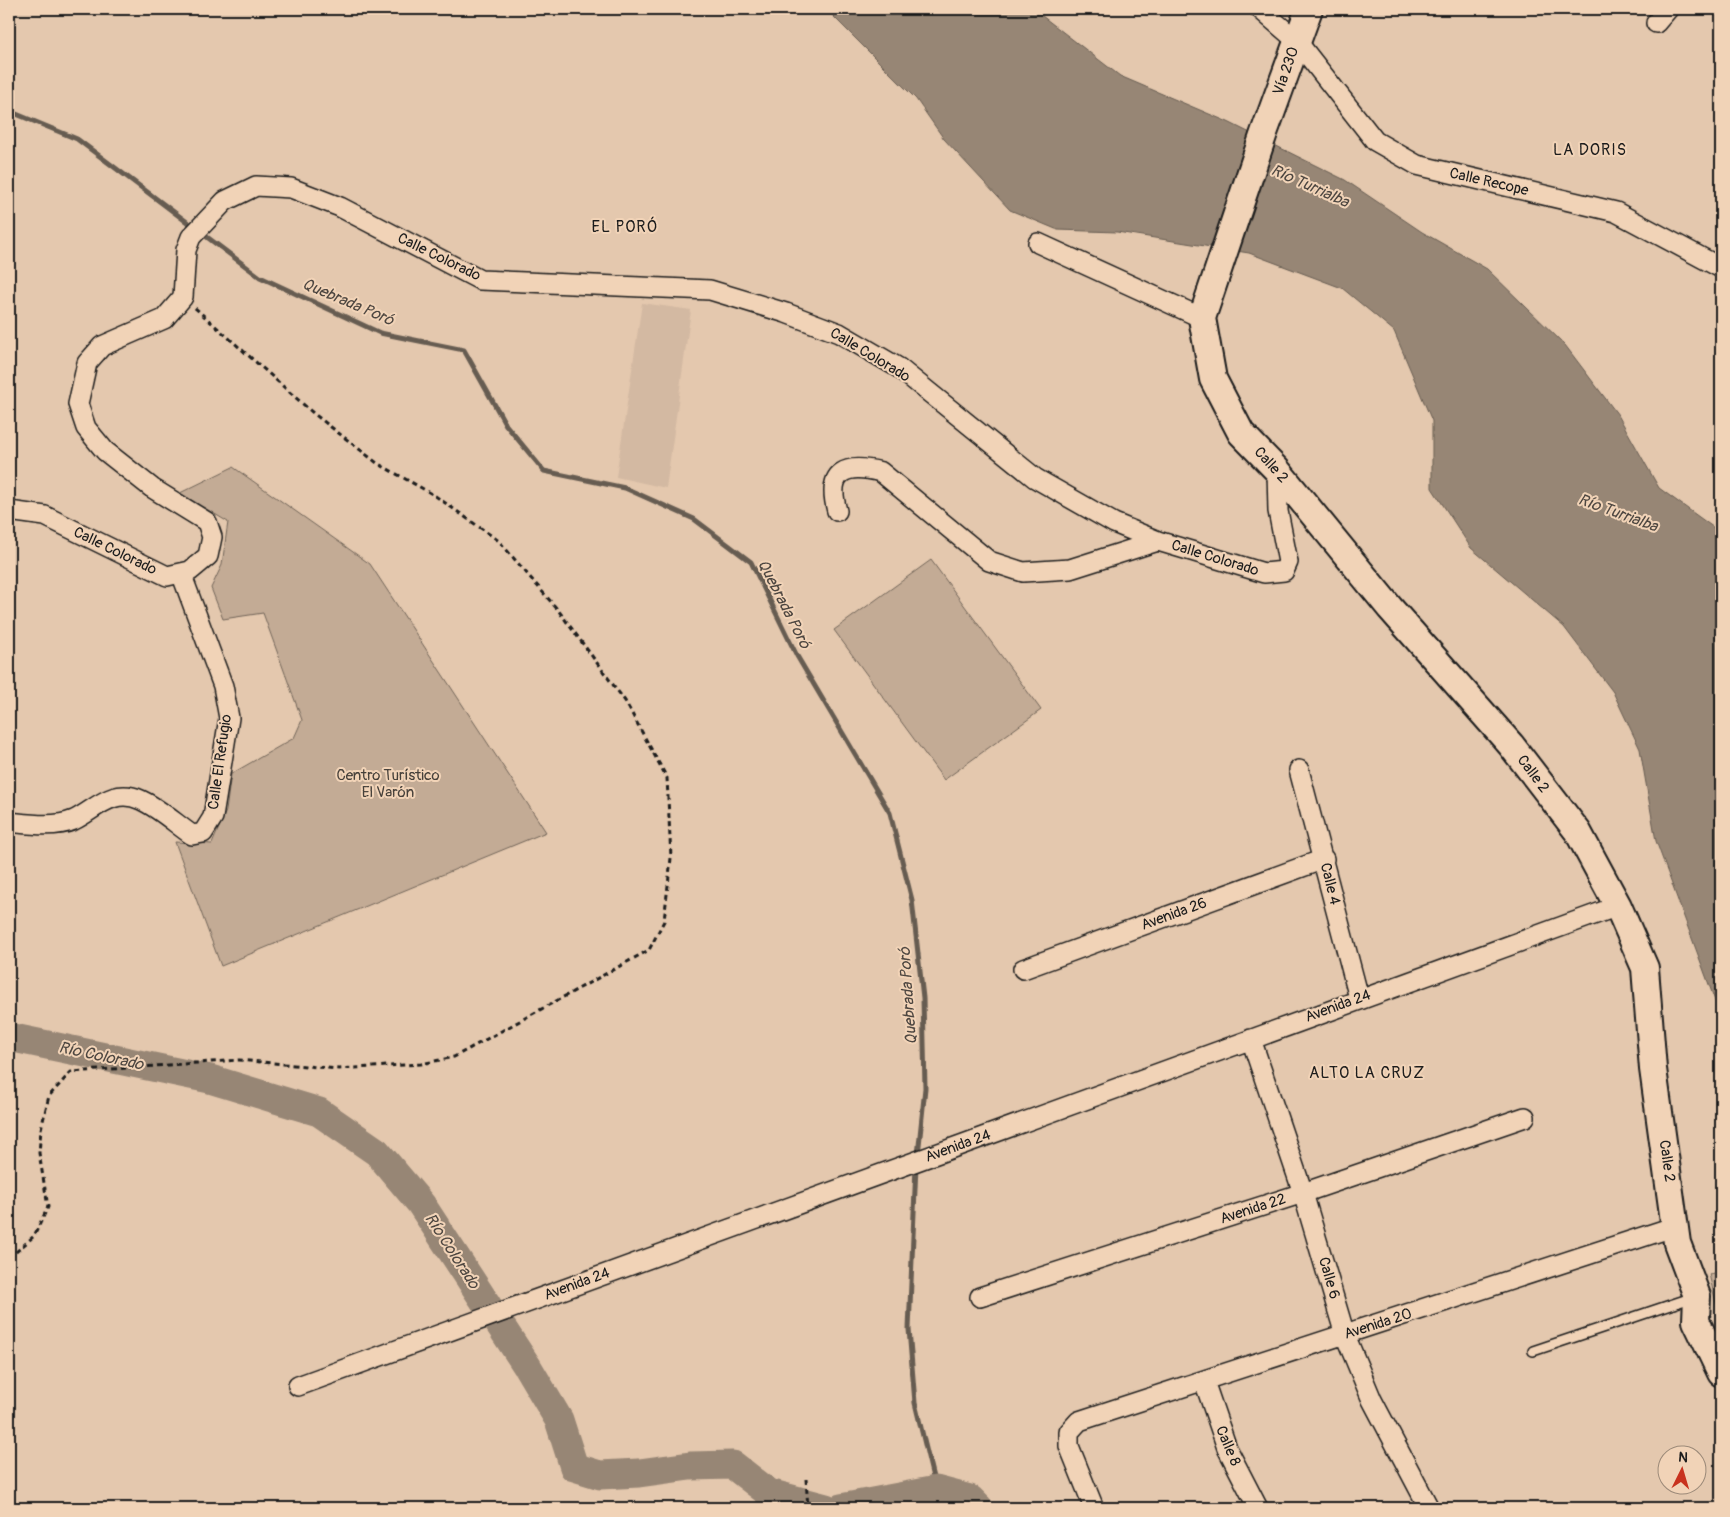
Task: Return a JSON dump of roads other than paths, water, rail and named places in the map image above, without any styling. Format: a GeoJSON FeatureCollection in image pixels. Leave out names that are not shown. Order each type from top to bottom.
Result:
{"type":"FeatureCollection","features":[{"type":"Feature","properties":{"kind":"main road","name":"Vía 230"},"geometry":{"type":"LineString","coordinates":[[1224,252],[1296,40],[1309,9]]}},
{"type":"Feature","properties":{"kind":"main road","name":"Calle 2"},"geometry":{"type":"LineString","coordinates":[[1224,252],[1202,318],[1213,380],[1241,433],[1277,470],[1390,608],[1511,745],[1578,832],[1618,906],[1645,968],[1653,1069],[1677,1243],[1697,1296],[1696,1321],[1721,1373]]}},
{"type":"Feature","properties":{"kind":"street","name":"Calle Recope"},"geometry":{"type":"LineString","coordinates":[[1260,9],[1296,40],[1375,140],[1417,165],[1616,212],[1721,268]]}},
{"type":"Feature","properties":{"kind":"street"},"geometry":{"type":"LineString","coordinates":[[1656,23],[1668,9]]}},
{"type":"Feature","properties":{"kind":"street","name":"Calle Colorado"},"geometry":{"type":"LineString","coordinates":[[9,512],[45,516],[167,576],[190,571],[208,556],[212,537],[207,522],[152,488],[105,451],[86,428],[78,404],[87,363],[102,346],[164,319],[183,297],[186,250],[191,237],[226,202],[256,186],[290,188],[340,207],[480,280],[710,290],[786,313],[839,333],[899,368],[1035,478],[1114,523],[1158,541],[1264,574],[1284,571],[1288,562],[1278,511],[1277,470]]}},
{"type":"Feature","properties":{"kind":"street"},"geometry":{"type":"LineString","coordinates":[[1038,243],[1202,318]]}},
{"type":"Feature","properties":{"kind":"street"},"geometry":{"type":"LineString","coordinates":[[836,511],[832,495],[836,479],[846,469],[861,467],[882,472],[989,561],[1023,572],[1070,569],[1158,541]]}},
{"type":"Feature","properties":{"kind":"street","name":"Calle El Refugio"},"geometry":{"type":"LineString","coordinates":[[9,822],[44,825],[74,820],[96,804],[120,796],[141,800],[192,835],[203,833],[213,817],[229,718],[223,686],[181,573]]}},
{"type":"Feature","properties":{"kind":"street","name":"Calle 4"},"geometry":{"type":"LineString","coordinates":[[1299,770],[1324,859],[1359,998]]}},
{"type":"Feature","properties":{"kind":"street","name":"Avenida 26"},"geometry":{"type":"LineString","coordinates":[[1023,969],[1324,859]]}},
{"type":"Feature","properties":{"kind":"street","name":"Avenida 24"},"geometry":{"type":"LineString","coordinates":[[298,1386],[1359,998],[1618,906]]}},
{"type":"Feature","properties":{"kind":"street","name":"Calle 6"},"geometry":{"type":"LineString","coordinates":[[1251,1039],[1303,1193],[1345,1335],[1372,1400],[1429,1508]]}},
{"type":"Feature","properties":{"kind":"street","name":"Avenida 22"},"geometry":{"type":"LineString","coordinates":[[980,1297],[1303,1193],[1525,1117]]}},
{"type":"Feature","properties":{"kind":"street","name":"Avenida 20"},"geometry":{"type":"LineString","coordinates":[[1094,1508],[1069,1446],[1069,1432],[1079,1421],[1676,1226]]}},
{"type":"Feature","properties":{"kind":"street","name":"Calle 8"},"geometry":{"type":"LineString","coordinates":[[1204,1381],[1227,1448],[1258,1508]]}},
{"type":"Feature","properties":{"kind":"lane"},"geometry":{"type":"LineString","coordinates":[[1534,1352],[1697,1296]]}},
{"type":"Feature","properties":{"kind":"water","name":"Río Turrialba"},"geometry":{"type":"Polygon","coordinates":[[[826,9],[1033,9],[1120,76],[1228,122],[1345,180],[1422,232],[1487,269],[1565,345],[1618,415],[1659,488],[1721,533],[1721,1017],[1656,841],[1640,749],[1613,692],[1564,627],[1471,548],[1432,488],[1432,421],[1394,331],[1342,288],[1249,253],[1117,232],[1058,230],[1010,210],[944,139],[916,99],[826,9]]]}},
{"type":"Feature","properties":{"kind":"waterway","name":"Quebrada Poró"},"geometry":{"type":"LineString","coordinates":[[9,111],[77,139],[260,277],[380,333],[464,350],[506,425],[544,471],[625,488],[694,519],[751,562],[797,656],[890,813],[912,900],[923,998],[925,1088],[918,1155]]}},
{"type":"Feature","properties":{"kind":"waterway","name":"Río Colorado"},"geometry":{"type":"LineString","coordinates":[[9,1037],[210,1079],[319,1112],[377,1152],[421,1204],[527,1366],[559,1420],[574,1467],[600,1475],[639,1473],[690,1466],[733,1465],[769,1493],[826,1508]]}},
{"type":"Feature","properties":{"kind":"waterway","name":"Quebrada Poró"},"geometry":{"type":"LineString","coordinates":[[916,1166],[909,1329],[915,1403],[936,1490]]}},
{"type":"Feature","properties":{"kind":"waterway","name":"Río Colorado"},"geometry":{"type":"LineString","coordinates":[[841,1508],[936,1490],[970,1499],[979,1508]]}},
{"type":"Feature","properties":{"kind":"district","name":"LA DORIS"},"geometry":{"type":"Point","coordinates":[1590,150]}},
{"type":"Feature","properties":{"kind":"district","name":"EL PORÓ"},"geometry":{"type":"Point","coordinates":[625,227]}},
{"type":"Feature","properties":{"kind":"district","name":"ALTO LA CRUZ"},"geometry":{"type":"Point","coordinates":[1367,1073]}},
{"type":"Feature","properties":{"kind":"park label","name":"Centro Turístico El Varón"},"geometry":{"type":"Point","coordinates":[388,784]}}]}
